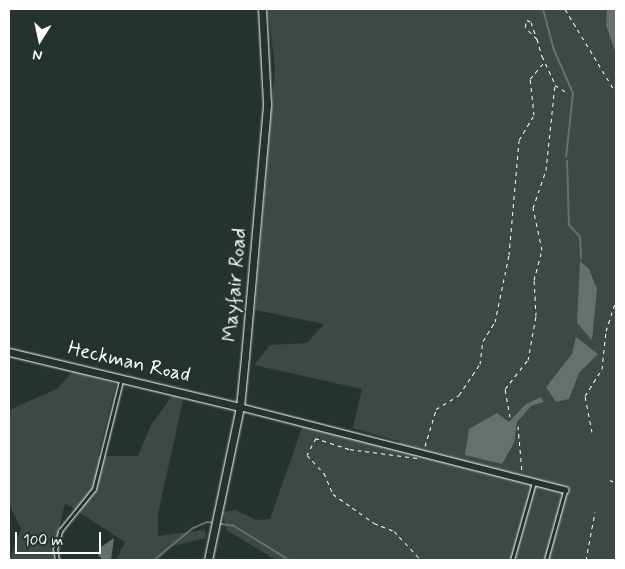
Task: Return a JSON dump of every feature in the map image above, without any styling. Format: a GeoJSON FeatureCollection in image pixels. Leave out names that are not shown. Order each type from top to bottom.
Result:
{"type":"FeatureCollection","features":[{"type":"Feature","properties":{"kind":"street","name":"Mayfair Road"},"geometry":{"type":"LineString","coordinates":[[208,560],[240,408],[267,103],[262,9]]}},
{"type":"Feature","properties":{"kind":"street","name":"Heckman Road"},"geometry":{"type":"LineString","coordinates":[[9,352],[122,377],[240,408]]}},
{"type":"Feature","properties":{"kind":"street"},"geometry":{"type":"LineString","coordinates":[[240,408],[566,490]]}},
{"type":"Feature","properties":{"kind":"lane"},"geometry":{"type":"LineString","coordinates":[[57,560],[55,548],[60,531],[94,489],[122,377]]}},
{"type":"Feature","properties":{"kind":"lane"},"geometry":{"type":"LineString","coordinates":[[512,560],[534,482]]}},
{"type":"Feature","properties":{"kind":"lane"},"geometry":{"type":"LineString","coordinates":[[546,560],[566,490]]}},
{"type":"Feature","properties":{"kind":"path"},"geometry":{"type":"LineString","coordinates":[[565,9],[616,93]]}},
{"type":"Feature","properties":{"kind":"path"},"geometry":{"type":"LineString","coordinates":[[510,417],[505,389],[528,360],[536,316],[534,280],[542,250],[533,208],[547,163],[555,85],[544,61],[537,39],[531,22],[527,20],[524,28],[537,39]]}},
{"type":"Feature","properties":{"kind":"path"},"geometry":{"type":"LineString","coordinates":[[425,446],[436,409],[459,396],[480,364],[483,341],[495,322],[509,255],[519,140],[534,115],[530,79],[544,61]]}},
{"type":"Feature","properties":{"kind":"path"},"geometry":{"type":"LineString","coordinates":[[555,85],[566,92]]}},
{"type":"Feature","properties":{"kind":"path"},"geometry":{"type":"LineString","coordinates":[[592,432],[585,396],[602,369],[606,331],[616,300]]}},
{"type":"Feature","properties":{"kind":"path"},"geometry":{"type":"LineString","coordinates":[[518,426],[522,475]]}},
{"type":"Feature","properties":{"kind":"path"},"geometry":{"type":"LineString","coordinates":[[421,560],[394,531],[374,523],[333,494],[324,473],[307,455],[316,438],[383,456],[423,458]]}},
{"type":"Feature","properties":{"kind":"path"},"geometry":{"type":"LineString","coordinates":[[610,480],[616,483]]}},
{"type":"Feature","properties":{"kind":"path"},"geometry":{"type":"LineString","coordinates":[[586,560],[595,512]]}},
{"type":"Feature","properties":{"kind":"shaded area"},"geometry":{"type":"Polygon","coordinates":[[[268,9],[616,9],[616,560],[276,560],[226,530],[223,512],[235,510],[256,520],[270,519],[303,425],[391,446],[401,442],[353,428],[362,389],[254,365],[270,345],[307,343],[324,324],[255,310],[275,68],[268,9]]]}},
{"type":"Feature","properties":{"kind":"shaded area"},"geometry":{"type":"Polygon","coordinates":[[[607,9],[616,9],[616,54],[606,25],[607,9]]]}},
{"type":"Feature","properties":{"kind":"shaded area"},"geometry":{"type":"Polygon","coordinates":[[[580,261],[589,269],[597,289],[592,340],[577,323],[580,261]]]}},
{"type":"Feature","properties":{"kind":"shaded area"},"geometry":{"type":"Polygon","coordinates":[[[576,337],[598,354],[579,373],[569,399],[556,402],[546,387],[572,354],[576,337]]]}},
{"type":"Feature","properties":{"kind":"shaded area"},"geometry":{"type":"Polygon","coordinates":[[[73,371],[116,384],[98,456],[138,456],[151,425],[173,395],[183,400],[158,514],[158,536],[205,530],[206,538],[172,546],[158,560],[116,560],[125,542],[65,503],[52,560],[9,560],[21,529],[9,504],[9,410],[57,389],[73,371]]]}},
{"type":"Feature","properties":{"kind":"shaded area"},"geometry":{"type":"Polygon","coordinates":[[[541,397],[544,402],[531,406],[517,422],[514,443],[502,464],[465,455],[469,429],[497,413],[509,422],[526,404],[541,397]]]}},
{"type":"Feature","properties":{"kind":"shaded area"},"geometry":{"type":"Polygon","coordinates":[[[114,538],[111,560],[103,560],[98,555],[101,547],[114,538]]]}},
{"type":"Feature","properties":{"kind":"waterway"},"geometry":{"type":"LineString","coordinates":[[543,9],[554,50],[573,93],[566,157]]}},
{"type":"Feature","properties":{"kind":"waterway"},"geometry":{"type":"LineString","coordinates":[[567,161],[569,225],[580,237],[581,258]]}},
{"type":"Feature","properties":{"kind":"waterway"},"geometry":{"type":"LineString","coordinates":[[154,560],[193,528],[207,522],[234,526],[289,560]]}}]}
